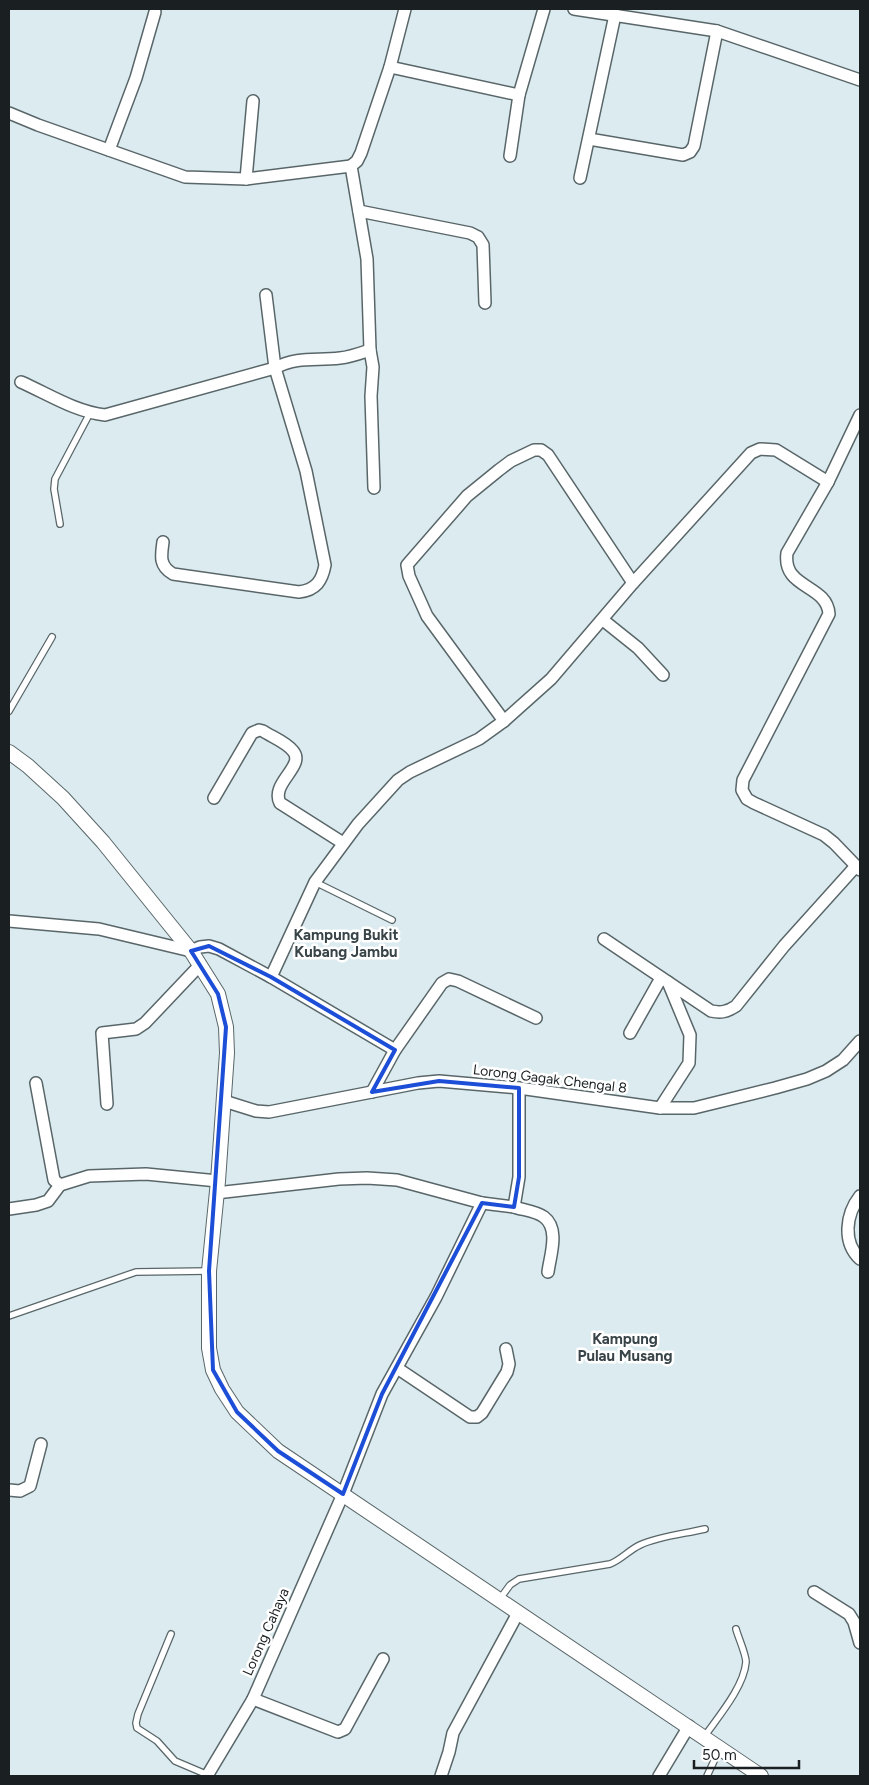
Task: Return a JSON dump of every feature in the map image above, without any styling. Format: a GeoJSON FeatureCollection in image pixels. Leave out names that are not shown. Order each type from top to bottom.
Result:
{"type":"FeatureCollection","features":[{"type":"Feature","properties":{"kind":"street"},"geometry":{"type":"LineString","coordinates":[[9,112],[38,125],[185,177],[246,179],[351,166],[361,152],[390,67],[405,9]]}},
{"type":"Feature","properties":{"kind":"street"},"geometry":{"type":"LineString","coordinates":[[510,156],[519,95],[544,9]]}},
{"type":"Feature","properties":{"kind":"street"},"geometry":{"type":"LineString","coordinates":[[574,9],[717,31],[860,80]]}},
{"type":"Feature","properties":{"kind":"street"},"geometry":{"type":"LineString","coordinates":[[109,150],[136,78],[155,12]]}},
{"type":"Feature","properties":{"kind":"street"},"geometry":{"type":"LineString","coordinates":[[580,178],[615,15]]}},
{"type":"Feature","properties":{"kind":"street"},"geometry":{"type":"LineString","coordinates":[[589,139],[683,155],[690,152],[694,146],[717,31]]}},
{"type":"Feature","properties":{"kind":"street"},"geometry":{"type":"LineString","coordinates":[[390,67],[519,95]]}},
{"type":"Feature","properties":{"kind":"street"},"geometry":{"type":"LineString","coordinates":[[246,179],[253,101]]}},
{"type":"Feature","properties":{"kind":"street"},"geometry":{"type":"LineString","coordinates":[[351,166],[367,259],[370,350],[373,368],[371,396],[374,488]]}},
{"type":"Feature","properties":{"kind":"street"},"geometry":{"type":"LineString","coordinates":[[359,211],[470,233],[478,237],[482,245],[484,303]]}},
{"type":"Feature","properties":{"kind":"street"},"geometry":{"type":"LineString","coordinates":[[163,542],[160,557],[166,570],[172,574],[299,592],[309,591],[318,585],[323,574],[325,565],[306,471],[276,368],[266,295]]}},
{"type":"Feature","properties":{"kind":"street"},"geometry":{"type":"LineString","coordinates":[[21,382],[90,413],[105,415],[276,368],[301,359],[338,358],[370,350]]}},
{"type":"Feature","properties":{"kind":"street"},"geometry":{"type":"LineString","coordinates":[[604,939],[711,1011],[720,1013],[728,1011],[736,1006],[784,946],[858,868],[824,835],[754,803],[747,799],[742,790],[743,780],[766,733],[829,614],[829,608],[825,600],[794,577],[789,571],[786,562],[787,552],[828,482],[860,415]]}},
{"type":"Feature","properties":{"kind":"street"},"geometry":{"type":"LineString","coordinates":[[271,977],[314,882],[358,824],[398,780],[410,772],[479,739],[504,721],[561,669],[633,583],[751,454],[760,449],[776,450],[828,482]]}},
{"type":"Feature","properties":{"kind":"street"},"geometry":{"type":"LineString","coordinates":[[504,721],[427,616],[409,576],[407,565],[467,496],[511,461],[534,450],[540,450],[548,455],[633,583]]}},
{"type":"Feature","properties":{"kind":"street"},"geometry":{"type":"LineString","coordinates":[[602,620],[638,648],[663,675]]}},
{"type":"Feature","properties":{"kind":"street"},"geometry":{"type":"LineString","coordinates":[[214,798],[252,733],[259,730],[263,731],[289,747],[294,752],[296,758],[295,764],[278,791],[277,797],[280,803],[344,844]]}},
{"type":"Feature","properties":{"kind":"street"},"geometry":{"type":"LineString","coordinates":[[9,752],[28,766],[63,798],[103,842],[191,951],[218,994],[226,1027],[227,1053],[209,1271],[210,1348],[214,1370],[222,1389],[237,1412],[278,1451],[688,1726],[759,1776]]}},
{"type":"Feature","properties":{"kind":"street"},"geometry":{"type":"LineString","coordinates":[[9,921],[99,929],[191,951],[209,946],[219,949],[271,977],[395,1050]]}},
{"type":"Feature","properties":{"kind":"street"},"geometry":{"type":"LineString","coordinates":[[107,1104],[102,1033],[136,1029],[145,1023],[200,965]]}},
{"type":"Feature","properties":{"kind":"street"},"geometry":{"type":"LineString","coordinates":[[372,1092],[395,1050],[442,983],[449,979],[458,981],[536,1018]]}},
{"type":"Feature","properties":{"kind":"street"},"geometry":{"type":"LineString","coordinates":[[630,1033],[665,980]]}},
{"type":"Feature","properties":{"kind":"street"},"geometry":{"type":"LineString","coordinates":[[660,1108],[689,1063],[690,1035],[665,980]]}},
{"type":"Feature","properties":{"kind":"street","name":"Lorong Gagak Chengal 8"},"geometry":{"type":"LineString","coordinates":[[224,1101],[256,1111],[269,1112],[418,1083],[439,1081],[519,1088],[660,1108],[694,1108],[807,1079],[826,1071],[843,1060],[860,1041]]}},
{"type":"Feature","properties":{"kind":"street"},"geometry":{"type":"LineString","coordinates":[[36,1083],[54,1180],[60,1185]]}},
{"type":"Feature","properties":{"kind":"street"},"geometry":{"type":"LineString","coordinates":[[514,1207],[519,1177],[519,1088]]}},
{"type":"Feature","properties":{"kind":"street"},"geometry":{"type":"LineString","coordinates":[[9,1209],[36,1205],[48,1201],[60,1185],[89,1176],[146,1174],[217,1187],[339,1179],[397,1180],[482,1203],[514,1207],[539,1214],[551,1226],[553,1235],[548,1272]]}},
{"type":"Feature","properties":{"kind":"street"},"geometry":{"type":"LineString","coordinates":[[860,1196],[855,1203],[847,1229],[849,1241],[855,1254],[860,1259]]}},
{"type":"Feature","properties":{"kind":"street","name":"Lorong Cahaya"},"geometry":{"type":"LineString","coordinates":[[207,1776],[252,1699],[343,1494],[374,1412],[436,1297],[482,1203]]}},
{"type":"Feature","properties":{"kind":"street"},"geometry":{"type":"LineString","coordinates":[[397,1368],[470,1417],[477,1417],[482,1413],[508,1372],[509,1364],[506,1349]]}},
{"type":"Feature","properties":{"kind":"street"},"geometry":{"type":"LineString","coordinates":[[9,1490],[20,1491],[30,1486],[41,1444]]}},
{"type":"Feature","properties":{"kind":"street"},"geometry":{"type":"LineString","coordinates":[[814,1592],[850,1614],[860,1643]]}},
{"type":"Feature","properties":{"kind":"street"},"geometry":{"type":"LineString","coordinates":[[441,1776],[453,1733],[518,1613]]}},
{"type":"Feature","properties":{"kind":"street"},"geometry":{"type":"LineString","coordinates":[[252,1699],[338,1732],[345,1729],[383,1659]]}},
{"type":"Feature","properties":{"kind":"street"},"geometry":{"type":"LineString","coordinates":[[658,1776],[688,1726]]}},
{"type":"Feature","properties":{"kind":"lane"},"geometry":{"type":"LineString","coordinates":[[60,524],[54,489],[55,479],[90,413]]}},
{"type":"Feature","properties":{"kind":"lane"},"geometry":{"type":"LineString","coordinates":[[9,711],[52,637]]}},
{"type":"Feature","properties":{"kind":"lane"},"geometry":{"type":"LineString","coordinates":[[314,882],[392,920]]}},
{"type":"Feature","properties":{"kind":"lane"},"geometry":{"type":"LineString","coordinates":[[9,1316],[136,1272],[209,1271]]}},
{"type":"Feature","properties":{"kind":"lane"},"geometry":{"type":"LineString","coordinates":[[499,1600],[510,1585],[519,1579],[610,1564],[618,1561],[638,1546],[648,1542],[705,1529]]}},
{"type":"Feature","properties":{"kind":"lane"},"geometry":{"type":"LineString","coordinates":[[704,1737],[741,1679],[746,1661],[736,1628]]}},
{"type":"Feature","properties":{"kind":"lane"},"geometry":{"type":"LineString","coordinates":[[171,1634],[138,1714],[137,1728],[157,1741],[176,1761],[207,1776]]}},
{"type":"Feature","properties":{"kind":"lane"},"geometry":{"type":"LineString","coordinates":[[707,1776],[720,1748]]}},
{"type":"Feature","properties":{"kind":"highlighted area"},"geometry":{"type":"Polygon","coordinates":[[[209,946],[271,977],[395,1050],[372,1092],[439,1081],[519,1088],[519,1177],[514,1207],[482,1203],[382,1394],[343,1494],[278,1451],[237,1412],[213,1370],[209,1271],[226,1027],[218,994],[191,951],[209,946]]]}},
{"type":"Feature","properties":{"kind":"district","name":"Kampung Bukit Kubang Jambu"},"geometry":{"type":"Point","coordinates":[346,944]}},
{"type":"Feature","properties":{"kind":"district","name":"Kampung Pulau Musang"},"geometry":{"type":"Point","coordinates":[625,1348]}}]}
